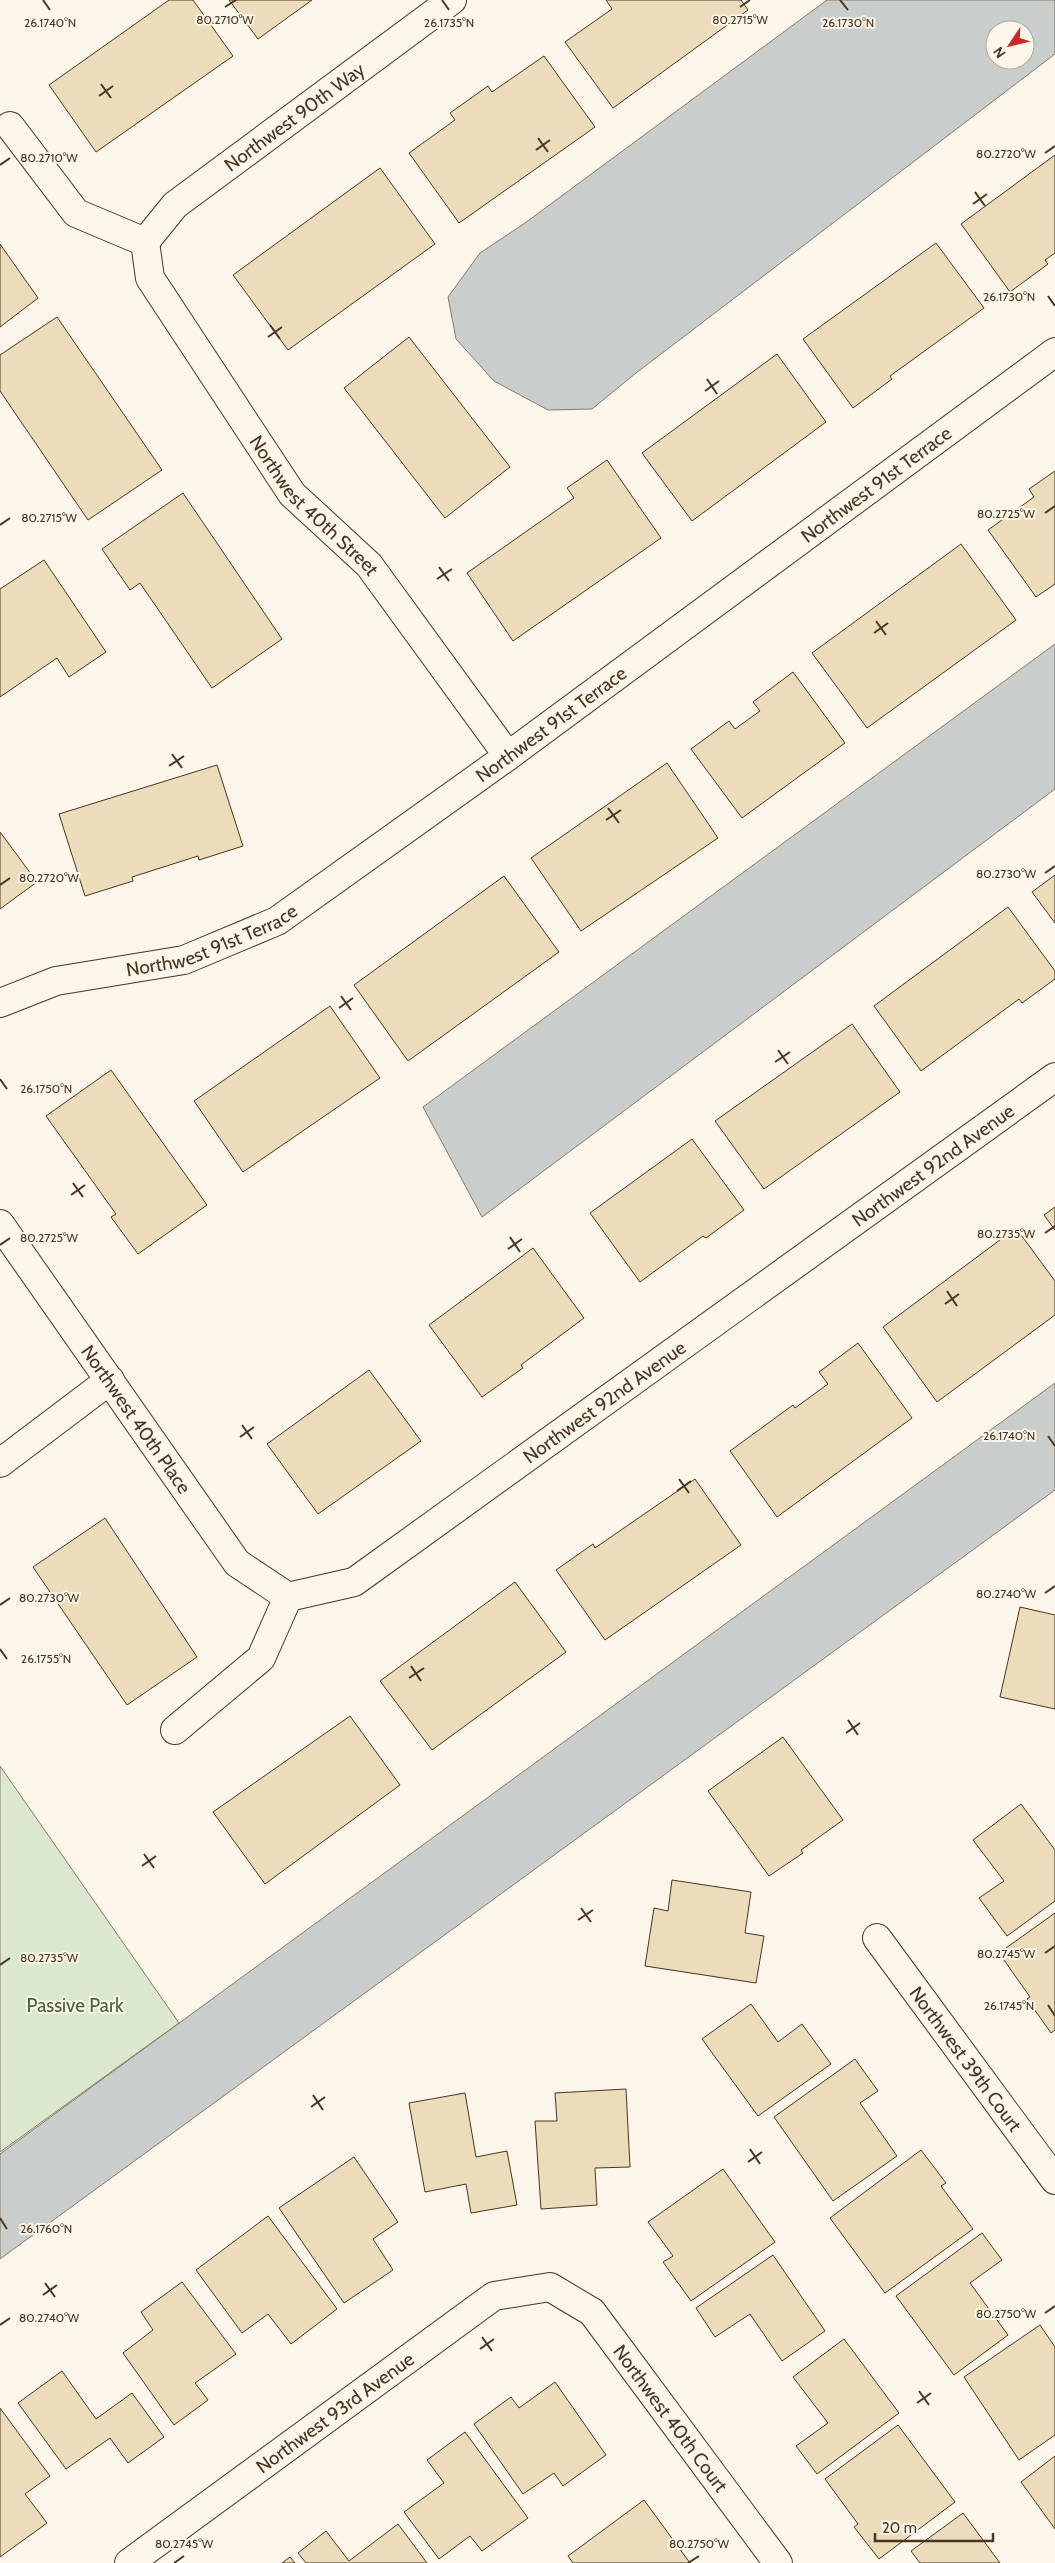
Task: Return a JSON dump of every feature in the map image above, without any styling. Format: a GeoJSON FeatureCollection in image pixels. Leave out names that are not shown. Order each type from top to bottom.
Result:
{"type":"FeatureCollection","features":[{"type":"Feature","properties":{"kind":"street","name":"Northwest 90th Way"},"geometry":{"type":"LineString","coordinates":[[145,242],[175,205],[452,0]]}},
{"type":"Feature","properties":{"kind":"street"},"geometry":{"type":"LineString","coordinates":[[10,126],[76,213],[145,242]]}},
{"type":"Feature","properties":{"kind":"street","name":"Northwest 40th Street"},"geometry":{"type":"LineString","coordinates":[[145,242],[150,278],[292,494],[369,565],[508,756]]}},
{"type":"Feature","properties":{"kind":"street","name":"Northwest 91st Terrace"},"geometry":{"type":"LineString","coordinates":[[0,1003],[56,982],[184,960],[276,921],[508,756],[1055,352]]}},
{"type":"Feature","properties":{"kind":"street","name":"Northwest 92nd Avenue"},"geometry":{"type":"LineString","coordinates":[[288,1597],[354,1582],[1055,1077]]}},
{"type":"Feature","properties":{"kind":"street","name":"Northwest 40th Place"},"geometry":{"type":"LineString","coordinates":[[0,1224],[237,1563],[288,1597]]}},
{"type":"Feature","properties":{"kind":"street"},"geometry":{"type":"LineString","coordinates":[[0,1463],[110,1380]]}},
{"type":"Feature","properties":{"kind":"street"},"geometry":{"type":"LineString","coordinates":[[175,1730],[261,1658],[288,1597]]}},
{"type":"Feature","properties":{"kind":"street","name":"Northwest 39th Court"},"geometry":{"type":"LineString","coordinates":[[877,1938],[1055,2180]]}},
{"type":"Feature","properties":{"kind":"street","name":"Northwest 93rd Avenue"},"geometry":{"type":"LineString","coordinates":[[129,2563],[494,2296],[550,2288]]}},
{"type":"Feature","properties":{"kind":"street","name":"Northwest 40th Court"},"geometry":{"type":"LineString","coordinates":[[550,2288],[592,2312],[778,2563]]}},
{"type":"Feature","properties":{"kind":"green space","name":"Passive Park"},"geometry":{"type":"Polygon","coordinates":[[[0,1766],[179,2023],[0,2152],[0,1766]]]}},
{"type":"Feature","properties":{"kind":"shaded area"},"geometry":{"type":"Polygon","coordinates":[[[827,0],[1055,0],[1055,54],[1035,69],[1035,20],[985,20],[985,70],[1034,70],[636,373],[592,409],[548,410],[494,381],[456,339],[448,297],[480,253],[525,223],[827,0]]]}},
{"type":"Feature","properties":{"kind":"shaded area"},"geometry":{"type":"Polygon","coordinates":[[[1055,644],[1055,789],[482,1217],[423,1107],[1055,644]]]}},
{"type":"Feature","properties":{"kind":"shaded area"},"geometry":{"type":"Polygon","coordinates":[[[1055,1383],[1055,1490],[0,2259],[0,2154],[1055,1383]]]}},
{"type":"Feature","properties":{"kind":"building"},"geometry":{"type":"Polygon","coordinates":[[[169,0],[193,0],[233,56],[96,152],[49,85],[169,0]]]}},
{"type":"Feature","properties":{"kind":"building"},"geometry":{"type":"Polygon","coordinates":[[[229,0],[312,0],[258,39],[229,0]]]}},
{"type":"Feature","properties":{"kind":"building"},"geometry":{"type":"Polygon","coordinates":[[[606,0],[741,0],[748,10],[613,108],[565,42],[612,9],[606,0]]]}},
{"type":"Feature","properties":{"kind":"building"},"geometry":{"type":"Polygon","coordinates":[[[544,56],[595,127],[459,223],[409,153],[455,120],[450,113],[488,86],[492,92],[544,56]]]}},
{"type":"Feature","properties":{"kind":"building"},"geometry":{"type":"Polygon","coordinates":[[[1055,155],[1055,253],[1045,260],[1048,264],[1010,292],[961,224],[1055,155]]]}},
{"type":"Feature","properties":{"kind":"building"},"geometry":{"type":"Polygon","coordinates":[[[380,168],[435,244],[288,350],[233,275],[380,168]]]}},
{"type":"Feature","properties":{"kind":"building"},"geometry":{"type":"Polygon","coordinates":[[[936,243],[984,308],[890,376],[892,379],[853,408],[803,339],[936,243]]]}},
{"type":"Feature","properties":{"kind":"building"},"geometry":{"type":"Polygon","coordinates":[[[0,244],[38,298],[0,327],[0,244]]]}},
{"type":"Feature","properties":{"kind":"building"},"geometry":{"type":"Polygon","coordinates":[[[57,317],[162,470],[88,520],[0,391],[0,355],[57,317]]]}},
{"type":"Feature","properties":{"kind":"building"},"geometry":{"type":"Polygon","coordinates":[[[409,337],[510,467],[445,518],[344,388],[409,337]]]}},
{"type":"Feature","properties":{"kind":"building"},"geometry":{"type":"Polygon","coordinates":[[[777,354],[826,422],[692,521],[642,453],[777,354]]]}},
{"type":"Feature","properties":{"kind":"building"},"geometry":{"type":"Polygon","coordinates":[[[607,460],[661,538],[513,641],[467,573],[574,498],[567,488],[607,460]]]}},
{"type":"Feature","properties":{"kind":"building"},"geometry":{"type":"Polygon","coordinates":[[[1055,471],[1055,584],[1036,597],[988,530],[1034,497],[1029,489],[1055,471]]]}},
{"type":"Feature","properties":{"kind":"building"},"geometry":{"type":"Polygon","coordinates":[[[183,493],[282,639],[212,688],[140,583],[130,590],[102,549],[183,493]]]}},
{"type":"Feature","properties":{"kind":"building"},"geometry":{"type":"Polygon","coordinates":[[[961,544],[1016,620],[867,728],[812,653],[961,544]]]}},
{"type":"Feature","properties":{"kind":"building"},"geometry":{"type":"Polygon","coordinates":[[[44,560],[106,652],[69,677],[57,658],[0,697],[0,589],[44,560]]]}},
{"type":"Feature","properties":{"kind":"building"},"geometry":{"type":"Polygon","coordinates":[[[793,672],[845,743],[742,818],[691,749],[729,721],[735,729],[760,711],[753,702],[793,672]]]}},
{"type":"Feature","properties":{"kind":"building"},"geometry":{"type":"Polygon","coordinates":[[[667,763],[718,838],[581,931],[531,858],[667,763]]]}},
{"type":"Feature","properties":{"kind":"building"},"geometry":{"type":"Polygon","coordinates":[[[217,765],[243,846],[199,860],[198,856],[132,877],[133,881],[85,896],[59,814],[217,765]]]}},
{"type":"Feature","properties":{"kind":"building"},"geometry":{"type":"Polygon","coordinates":[[[0,832],[37,882],[0,909],[0,832]]]}},
{"type":"Feature","properties":{"kind":"building"},"geometry":{"type":"Polygon","coordinates":[[[1055,875],[1055,923],[1032,892],[1055,875]]]}},
{"type":"Feature","properties":{"kind":"building"},"geometry":{"type":"Polygon","coordinates":[[[504,876],[559,952],[408,1061],[354,985],[504,876]]]}},
{"type":"Feature","properties":{"kind":"building"},"geometry":{"type":"Polygon","coordinates":[[[1008,907],[1055,971],[1055,979],[1022,1003],[1019,999],[921,1071],[874,1006],[1008,907]]]}},
{"type":"Feature","properties":{"kind":"building"},"geometry":{"type":"Polygon","coordinates":[[[330,1006],[380,1078],[243,1172],[194,1101],[330,1006]]]}},
{"type":"Feature","properties":{"kind":"building"},"geometry":{"type":"Polygon","coordinates":[[[852,1024],[900,1092],[764,1189],[715,1121],[852,1024]]]}},
{"type":"Feature","properties":{"kind":"building"},"geometry":{"type":"Polygon","coordinates":[[[111,1070],[207,1205],[138,1254],[111,1217],[116,1214],[46,1116],[111,1070]]]}},
{"type":"Feature","properties":{"kind":"building"},"geometry":{"type":"Polygon","coordinates":[[[692,1139],[744,1210],[706,1238],[703,1236],[640,1282],[590,1213],[692,1139]]]}},
{"type":"Feature","properties":{"kind":"building"},"geometry":{"type":"Polygon","coordinates":[[[1055,1207],[1055,1230],[1044,1215],[1055,1207]]]}},
{"type":"Feature","properties":{"kind":"building"},"geometry":{"type":"Polygon","coordinates":[[[1016,1228],[1055,1281],[1055,1315],[937,1402],[883,1327],[1016,1228]]]}},
{"type":"Feature","properties":{"kind":"building"},"geometry":{"type":"Polygon","coordinates":[[[533,1248],[584,1318],[521,1365],[523,1368],[482,1397],[429,1325],[533,1248]]]}},
{"type":"Feature","properties":{"kind":"building"},"geometry":{"type":"Polygon","coordinates":[[[858,1343],[912,1418],[777,1517],[730,1451],[793,1405],[795,1408],[828,1384],[819,1372],[858,1343]]]}},
{"type":"Feature","properties":{"kind":"building"},"geometry":{"type":"Polygon","coordinates":[[[369,1370],[421,1441],[318,1514],[267,1444],[369,1370]]]}},
{"type":"Feature","properties":{"kind":"building"},"geometry":{"type":"Polygon","coordinates":[[[695,1479],[741,1545],[605,1640],[556,1570],[593,1544],[595,1548],[695,1479]]]}},
{"type":"Feature","properties":{"kind":"building"},"geometry":{"type":"Polygon","coordinates":[[[105,1518],[197,1657],[127,1705],[33,1567],[105,1518]]]}},
{"type":"Feature","properties":{"kind":"building"},"geometry":{"type":"Polygon","coordinates":[[[515,1582],[566,1652],[432,1750],[380,1681],[515,1582]]]}},
{"type":"Feature","properties":{"kind":"building"},"geometry":{"type":"Polygon","coordinates":[[[1020,1607],[1055,1615],[1055,1709],[1000,1697],[1020,1607]]]}},
{"type":"Feature","properties":{"kind":"building"},"geometry":{"type":"Polygon","coordinates":[[[350,1716],[400,1785],[265,1884],[213,1812],[350,1716]]]}},
{"type":"Feature","properties":{"kind":"building"},"geometry":{"type":"Polygon","coordinates":[[[783,1737],[843,1820],[801,1850],[803,1853],[769,1876],[708,1791],[783,1737]]]}},
{"type":"Feature","properties":{"kind":"building"},"geometry":{"type":"Polygon","coordinates":[[[1021,1804],[1055,1850],[1055,1901],[1007,1936],[979,1898],[1004,1881],[973,1840],[1021,1804]]]}},
{"type":"Feature","properties":{"kind":"building"},"geometry":{"type":"Polygon","coordinates":[[[672,1880],[751,1892],[745,1933],[764,1936],[756,1983],[645,1966],[654,1908],[668,1911],[672,1880]]]}},
{"type":"Feature","properties":{"kind":"building"},"geometry":{"type":"Polygon","coordinates":[[[1055,1913],[1055,2030],[1051,2033],[1027,1999],[1030,1997],[999,1953],[1055,1913]]]}},
{"type":"Feature","properties":{"kind":"building"},"geometry":{"type":"Polygon","coordinates":[[[751,2004],[778,2042],[802,2024],[831,2064],[758,2116],[702,2039],[751,2004]]]}},
{"type":"Feature","properties":{"kind":"building"},"geometry":{"type":"Polygon","coordinates":[[[855,2059],[878,2091],[860,2103],[897,2156],[833,2201],[774,2117],[855,2059]]]}},
{"type":"Feature","properties":{"kind":"building"},"geometry":{"type":"Polygon","coordinates":[[[626,2089],[630,2167],[595,2168],[597,2205],[541,2209],[535,2121],[557,2121],[555,2093],[626,2089]]]}},
{"type":"Feature","properties":{"kind":"building"},"geometry":{"type":"Polygon","coordinates":[[[465,2093],[476,2157],[507,2151],[517,2205],[471,2213],[466,2184],[425,2192],[409,2103],[465,2093]]]}},
{"type":"Feature","properties":{"kind":"building"},"geometry":{"type":"Polygon","coordinates":[[[921,2150],[946,2183],[941,2186],[973,2229],[885,2293],[830,2218],[921,2150]]]}},
{"type":"Feature","properties":{"kind":"building"},"geometry":{"type":"Polygon","coordinates":[[[354,2157],[398,2222],[373,2239],[393,2270],[344,2303],[279,2208],[354,2157]]]}},
{"type":"Feature","properties":{"kind":"building"},"geometry":{"type":"Polygon","coordinates":[[[723,2169],[775,2242],[691,2301],[663,2262],[673,2256],[648,2222],[723,2169]]]}},
{"type":"Feature","properties":{"kind":"building"},"geometry":{"type":"Polygon","coordinates":[[[268,2216],[337,2309],[291,2344],[268,2314],[242,2333],[196,2270],[268,2216]]]}},
{"type":"Feature","properties":{"kind":"building"},"geometry":{"type":"Polygon","coordinates":[[[982,2233],[1002,2260],[970,2283],[1008,2335],[954,2375],[896,2296],[982,2233]]]}},
{"type":"Feature","properties":{"kind":"building"},"geometry":{"type":"Polygon","coordinates":[[[773,2255],[825,2331],[782,2361],[750,2314],[715,2337],[696,2308],[773,2255]]]}},
{"type":"Feature","properties":{"kind":"building"},"geometry":{"type":"Polygon","coordinates":[[[182,2282],[236,2354],[195,2383],[208,2400],[174,2425],[123,2353],[153,2330],[141,2312],[182,2282]]]}},
{"type":"Feature","properties":{"kind":"building"},"geometry":{"type":"Polygon","coordinates":[[[1040,2325],[1055,2347],[1055,2435],[1019,2460],[964,2377],[1040,2325]]]}},
{"type":"Feature","properties":{"kind":"building"},"geometry":{"type":"Polygon","coordinates":[[[844,2339],[899,2413],[817,2474],[796,2446],[828,2423],[793,2377],[844,2339]]]}},
{"type":"Feature","properties":{"kind":"building"},"geometry":{"type":"Polygon","coordinates":[[[62,2371],[96,2419],[132,2393],[164,2437],[128,2463],[110,2438],[66,2469],[18,2403],[62,2371]]]}},
{"type":"Feature","properties":{"kind":"building"},"geometry":{"type":"Polygon","coordinates":[[[555,2382],[606,2455],[563,2486],[554,2473],[523,2494],[474,2424],[511,2397],[519,2408],[555,2382]]]}},
{"type":"Feature","properties":{"kind":"building"},"geometry":{"type":"Polygon","coordinates":[[[0,2408],[50,2476],[25,2494],[47,2523],[0,2557],[0,2408]]]}},
{"type":"Feature","properties":{"kind":"building"},"geometry":{"type":"Polygon","coordinates":[[[898,2425],[955,2502],[879,2559],[854,2527],[858,2524],[825,2479],[898,2425]]]}},
{"type":"Feature","properties":{"kind":"building"},"geometry":{"type":"Polygon","coordinates":[[[465,2432],[528,2518],[482,2551],[470,2536],[439,2559],[404,2512],[444,2483],[427,2460],[465,2432]]]}},
{"type":"Feature","properties":{"kind":"building"},"geometry":{"type":"Polygon","coordinates":[[[1055,2456],[1055,2529],[1021,2482],[1055,2456]]]}},
{"type":"Feature","properties":{"kind":"building"},"geometry":{"type":"Polygon","coordinates":[[[644,2500],[690,2563],[573,2563],[568,2556],[644,2500]]]}},
{"type":"Feature","properties":{"kind":"building"},"geometry":{"type":"Polygon","coordinates":[[[963,2513],[1000,2563],[920,2563],[911,2551],[963,2513]]]}},
{"type":"Feature","properties":{"kind":"building"},"geometry":{"type":"Polygon","coordinates":[[[398,2524],[427,2563],[306,2563],[298,2553],[326,2531],[349,2561],[398,2524]]]}},
{"type":"Feature","properties":{"kind":"building"},"geometry":{"type":"Polygon","coordinates":[[[290,2557],[295,2563],[282,2563],[290,2557]]]}}]}
